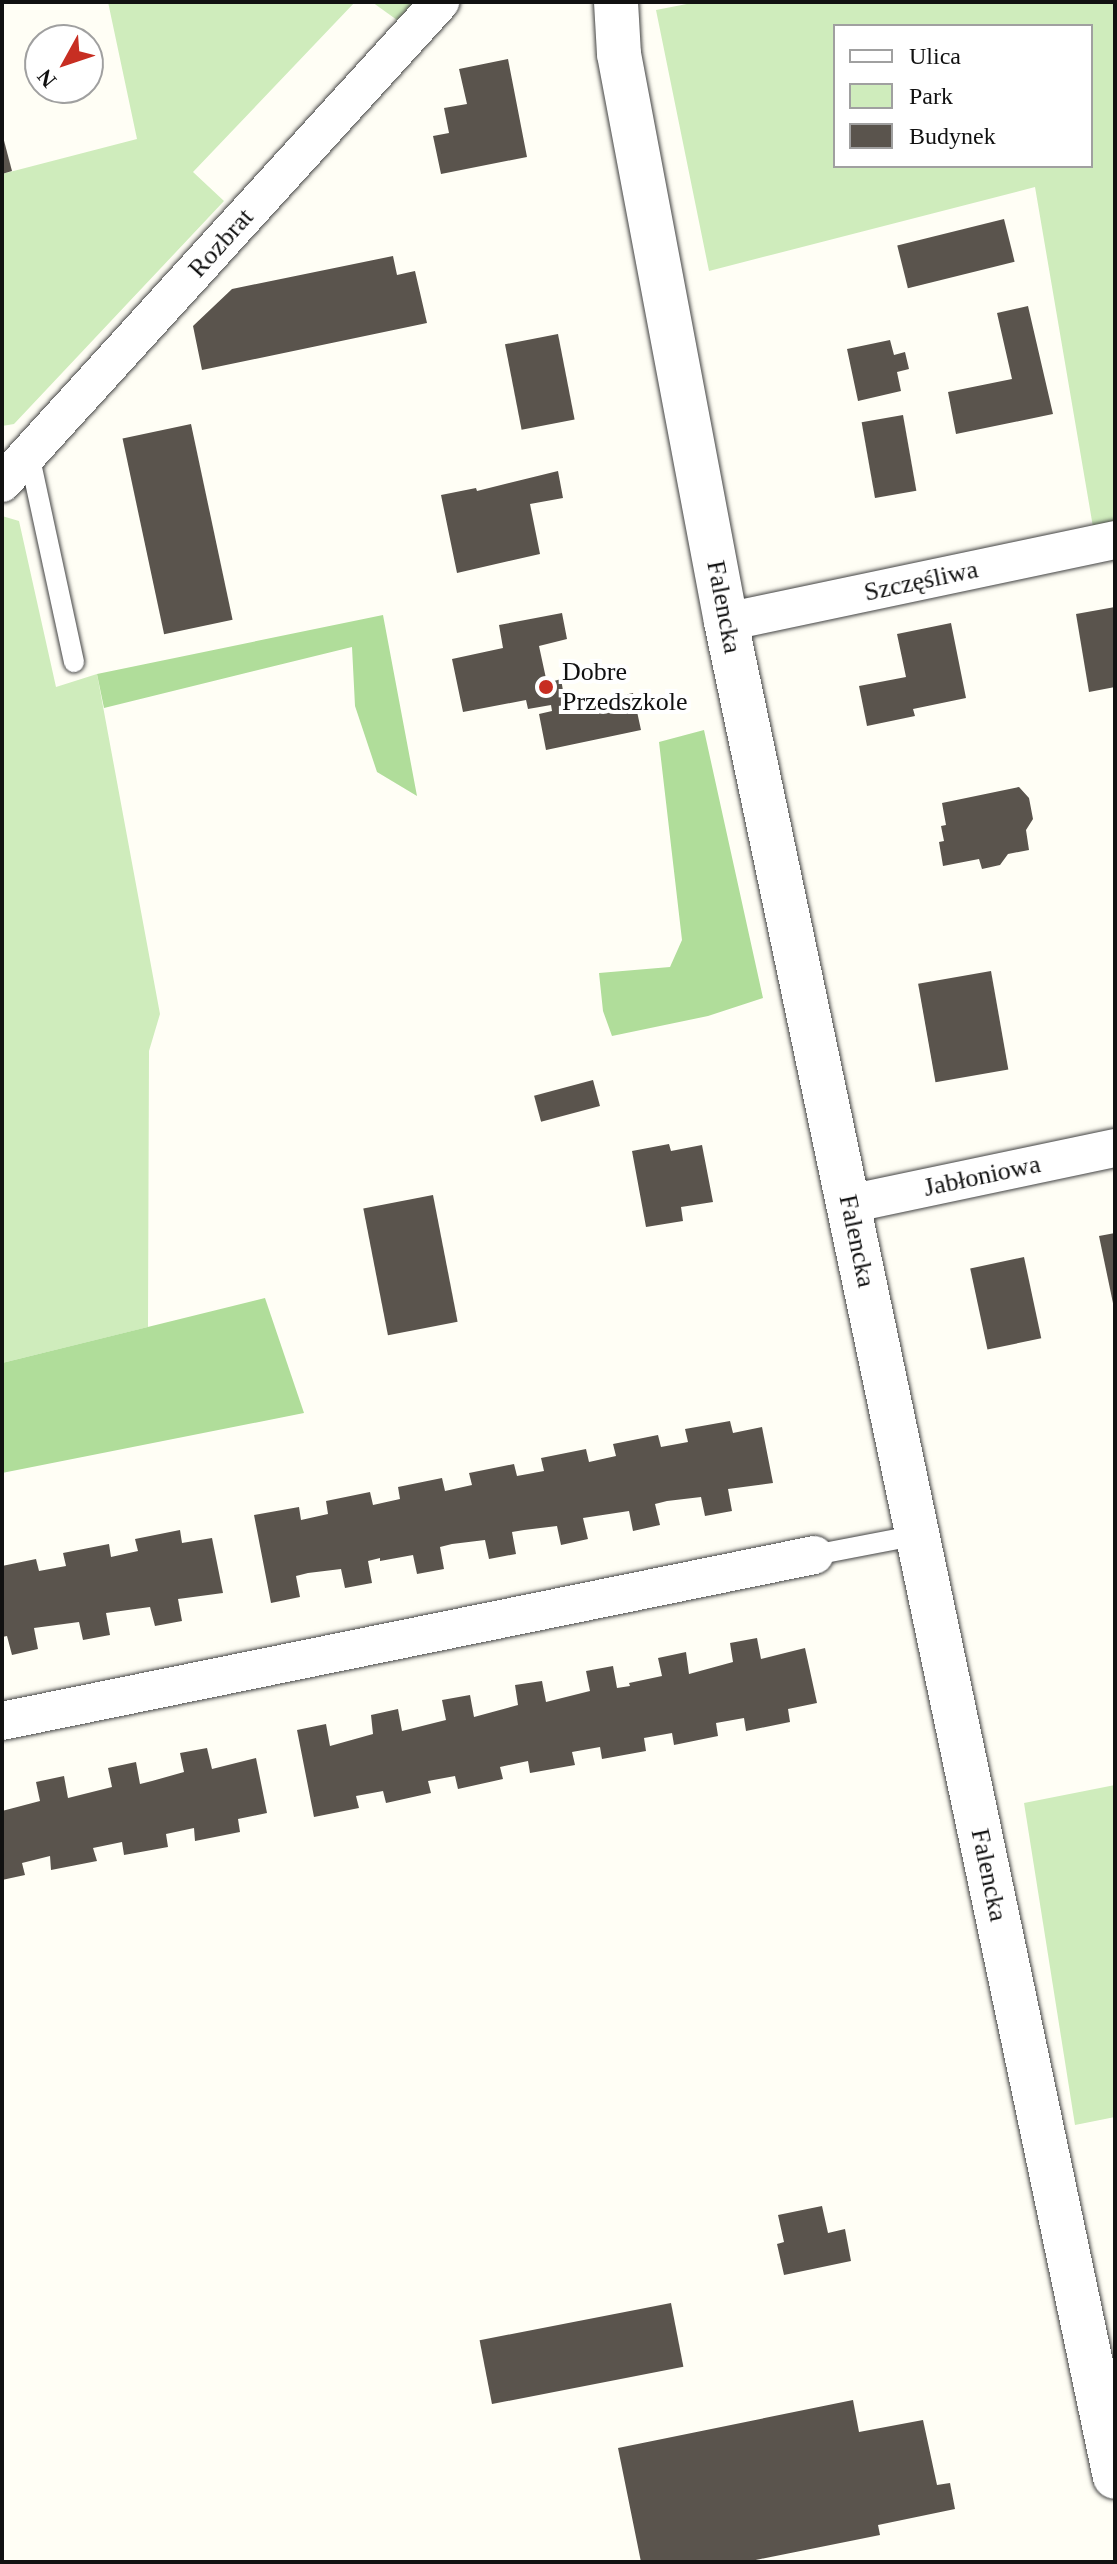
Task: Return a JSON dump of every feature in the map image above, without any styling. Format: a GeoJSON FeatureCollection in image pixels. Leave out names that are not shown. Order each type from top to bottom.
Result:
{"type":"FeatureCollection","features":[{"type":"Feature","properties":{"kind":"street","name":"Rozbrat"},"geometry":{"type":"LineString","coordinates":[[2,483],[440,2]]}},
{"type":"Feature","properties":{"kind":"street","name":"Falencka"},"geometry":{"type":"LineString","coordinates":[[616,2],[619,54],[726,622],[1115,2477]]}},
{"type":"Feature","properties":{"kind":"street","name":"Szczęśliwa"},"geometry":{"type":"LineString","coordinates":[[726,622],[1115,540]]}},
{"type":"Feature","properties":{"kind":"street","name":"Jabłoniowa"},"geometry":{"type":"LineString","coordinates":[[849,1204],[1115,1148]]}},
{"type":"Feature","properties":{"kind":"street"},"geometry":{"type":"LineString","coordinates":[[2,1721],[814,1555]]}},
{"type":"Feature","properties":{"kind":"lane"},"geometry":{"type":"LineString","coordinates":[[29,454],[74,662]]}},
{"type":"Feature","properties":{"kind":"lane"},"geometry":{"type":"LineString","coordinates":[[814,1555],[918,1535]]}},
{"type":"Feature","properties":{"kind":"green space"},"geometry":{"type":"Polygon","coordinates":[[[108,2],[355,2],[193,172],[224,201],[14,424],[2,426],[2,174],[137,139],[108,2]]]}},
{"type":"Feature","properties":{"kind":"green space"},"geometry":{"type":"Polygon","coordinates":[[[372,2],[414,2],[397,20],[372,2]]]}},
{"type":"Feature","properties":{"kind":"green space"},"geometry":{"type":"Polygon","coordinates":[[[697,2],[1115,2],[1115,523],[1093,527],[1035,187],[709,271],[656,10],[697,2]]]}},
{"type":"Feature","properties":{"kind":"green space"},"geometry":{"type":"Polygon","coordinates":[[[2,516],[19,521],[56,687],[97,674],[160,1014],[149,1051],[148,1327],[2,1363],[2,516]]]}},
{"type":"Feature","properties":{"kind":"green space"},"geometry":{"type":"Polygon","coordinates":[[[383,615],[417,796],[377,772],[355,706],[352,647],[104,708],[97,674],[383,615]]]}},
{"type":"Feature","properties":{"kind":"green space"},"geometry":{"type":"Polygon","coordinates":[[[704,730],[763,998],[708,1016],[612,1036],[603,1011],[599,973],[670,967],[682,940],[659,742],[704,730]]]}},
{"type":"Feature","properties":{"kind":"green space"},"geometry":{"type":"Polygon","coordinates":[[[265,1298],[304,1413],[2,1473],[2,1363],[265,1298]]]}},
{"type":"Feature","properties":{"kind":"green space"},"geometry":{"type":"Polygon","coordinates":[[[1115,1785],[1115,2117],[1075,2125],[1024,1803],[1115,1785]]]}},
{"type":"Feature","properties":{"kind":"building"},"geometry":{"type":"Polygon","coordinates":[[[508,59],[527,157],[441,174],[433,136],[449,133],[444,108],[467,104],[459,69],[508,59]]]}},
{"type":"Feature","properties":{"kind":"building"},"geometry":{"type":"Polygon","coordinates":[[[2,133],[12,171],[2,174],[2,133]]]}},
{"type":"Feature","properties":{"kind":"building"},"geometry":{"type":"Polygon","coordinates":[[[1004,219],[1015,262],[908,288],[897,246],[1004,219]]]}},
{"type":"Feature","properties":{"kind":"building"},"geometry":{"type":"Polygon","coordinates":[[[393,256],[397,275],[415,271],[427,323],[202,370],[193,326],[232,289],[393,256]]]}},
{"type":"Feature","properties":{"kind":"building"},"geometry":{"type":"Polygon","coordinates":[[[1028,306],[1053,414],[956,434],[948,392],[1012,379],[997,313],[1028,306]]]}},
{"type":"Feature","properties":{"kind":"building"},"geometry":{"type":"Polygon","coordinates":[[[558,334],[575,419],[522,430],[505,344],[558,334]]]}},
{"type":"Feature","properties":{"kind":"building"},"geometry":{"type":"Polygon","coordinates":[[[890,340],[894,355],[905,352],[909,369],[897,372],[901,391],[858,401],[847,349],[890,340]]]}},
{"type":"Feature","properties":{"kind":"building"},"geometry":{"type":"Polygon","coordinates":[[[903,415],[916,491],[875,498],[862,422],[903,415]]]}},
{"type":"Feature","properties":{"kind":"building"},"geometry":{"type":"Polygon","coordinates":[[[191,424],[233,620],[164,634],[123,439],[191,424]]]}},
{"type":"Feature","properties":{"kind":"building"},"geometry":{"type":"Polygon","coordinates":[[[558,471],[563,498],[530,504],[540,554],[457,573],[441,495],[476,488],[477,491],[558,471]]]}},
{"type":"Feature","properties":{"kind":"building"},"geometry":{"type":"Polygon","coordinates":[[[1115,607],[1115,687],[1089,692],[1076,614],[1115,607]]]}},
{"type":"Feature","properties":{"kind":"building"},"geometry":{"type":"Polygon","coordinates":[[[562,613],[567,639],[539,646],[547,683],[561,679],[566,708],[633,693],[641,730],[546,750],[539,714],[552,711],[551,705],[528,709],[526,700],[463,712],[452,659],[503,648],[499,625],[562,613]]]}},
{"type":"Feature","properties":{"kind":"building"},"geometry":{"type":"Polygon","coordinates":[[[951,623],[966,698],[913,709],[915,716],[867,726],[859,686],[906,677],[897,634],[951,623]]]}},
{"type":"Feature","properties":{"kind":"building"},"geometry":{"type":"Polygon","coordinates":[[[1019,787],[1029,798],[1033,819],[1026,830],[1029,850],[1008,854],[1000,865],[982,869],[979,859],[943,866],[939,842],[944,841],[941,826],[946,825],[942,803],[1019,787]]]}},
{"type":"Feature","properties":{"kind":"building"},"geometry":{"type":"Polygon","coordinates":[[[991,971],[1008,1069],[935,1082],[918,984],[991,971]]]}},
{"type":"Feature","properties":{"kind":"building"},"geometry":{"type":"Polygon","coordinates":[[[593,1080],[600,1106],[541,1122],[534,1096],[593,1080]]]}},
{"type":"Feature","properties":{"kind":"building"},"geometry":{"type":"Polygon","coordinates":[[[669,1144],[671,1151],[702,1145],[713,1202],[681,1207],[683,1221],[646,1227],[632,1151],[669,1144]]]}},
{"type":"Feature","properties":{"kind":"building"},"geometry":{"type":"Polygon","coordinates":[[[433,1195],[458,1322],[388,1335],[363,1209],[433,1195]]]}},
{"type":"Feature","properties":{"kind":"building"},"geometry":{"type":"Polygon","coordinates":[[[1115,1233],[1115,1308],[1114,1308],[1099,1236],[1115,1233]]]}},
{"type":"Feature","properties":{"kind":"building"},"geometry":{"type":"Polygon","coordinates":[[[1024,1257],[1041,1338],[987,1350],[970,1268],[1024,1257]]]}},
{"type":"Feature","properties":{"kind":"building"},"geometry":{"type":"Polygon","coordinates":[[[730,1421],[733,1433],[762,1427],[773,1483],[728,1489],[732,1511],[705,1516],[701,1497],[667,1501],[655,1504],[660,1525],[633,1531],[629,1511],[583,1518],[588,1539],[561,1545],[557,1526],[512,1532],[516,1554],[489,1559],[485,1540],[452,1544],[440,1547],[444,1569],[417,1574],[413,1555],[380,1561],[380,1558],[368,1561],[372,1583],[345,1588],[341,1569],[308,1573],[296,1576],[300,1597],[271,1603],[254,1515],[299,1507],[301,1520],[328,1514],[326,1501],[370,1492],[373,1505],[400,1499],[398,1487],[442,1478],[445,1491],[472,1485],[469,1473],[514,1464],[517,1476],[544,1471],[541,1458],[586,1449],[589,1462],[616,1456],[613,1444],[658,1435],[661,1447],[688,1442],[685,1429],[730,1421]]]}},
{"type":"Feature","properties":{"kind":"building"},"geometry":{"type":"Polygon","coordinates":[[[180,1530],[182,1543],[212,1538],[223,1593],[178,1599],[182,1621],[155,1626],[150,1607],[106,1613],[110,1635],[83,1640],[79,1622],[34,1628],[38,1649],[12,1655],[7,1636],[2,1637],[2,1566],[36,1559],[39,1571],[66,1566],[63,1553],[109,1544],[111,1557],[138,1551],[135,1539],[180,1530]]]}},
{"type":"Feature","properties":{"kind":"building"},"geometry":{"type":"Polygon","coordinates":[[[757,1638],[761,1659],[805,1648],[817,1703],[788,1709],[790,1722],[746,1731],[744,1718],[716,1723],[718,1736],[674,1745],[672,1733],[644,1738],[646,1751],[602,1759],[600,1747],[572,1752],[575,1765],[530,1773],[528,1761],[500,1767],[503,1779],[458,1789],[455,1776],[428,1781],[431,1793],[386,1803],[383,1791],[356,1796],[359,1808],[314,1817],[297,1730],[326,1724],[330,1746],[373,1734],[371,1715],[398,1709],[402,1731],[446,1720],[442,1700],[470,1695],[474,1717],[518,1705],[515,1685],[542,1681],[546,1702],[590,1691],[586,1671],[613,1666],[617,1688],[630,1686],[629,1683],[662,1676],[658,1658],[686,1652],[689,1674],[733,1662],[730,1643],[757,1638]]]}},
{"type":"Feature","properties":{"kind":"building"},"geometry":{"type":"Polygon","coordinates":[[[207,1748],[212,1769],[256,1758],[267,1813],[238,1819],[240,1832],[195,1841],[194,1828],[166,1834],[168,1847],[124,1855],[122,1842],[93,1848],[97,1861],[51,1870],[50,1856],[22,1863],[25,1875],[2,1880],[2,1811],[40,1801],[36,1782],[64,1776],[68,1798],[112,1787],[108,1768],[136,1762],[140,1784],[184,1772],[180,1753],[207,1748]]]}},
{"type":"Feature","properties":{"kind":"building"},"geometry":{"type":"Polygon","coordinates":[[[822,2206],[828,2233],[845,2229],[851,2261],[784,2275],[777,2244],[784,2242],[778,2215],[822,2206]]]}},
{"type":"Feature","properties":{"kind":"building"},"geometry":{"type":"Polygon","coordinates":[[[671,2303],[683,2367],[492,2404],[480,2340],[671,2303]]]}},
{"type":"Feature","properties":{"kind":"building"},"geometry":{"type":"Polygon","coordinates":[[[853,2400],[859,2432],[923,2420],[937,2485],[950,2483],[955,2509],[878,2525],[880,2535],[746,2562],[641,2562],[618,2448],[853,2400]]]}},
{"type":"Feature","properties":{"kind":"place","name":"Dobre Przedszkole"},"geometry":{"type":"Point","coordinates":[546,687]}}]}
